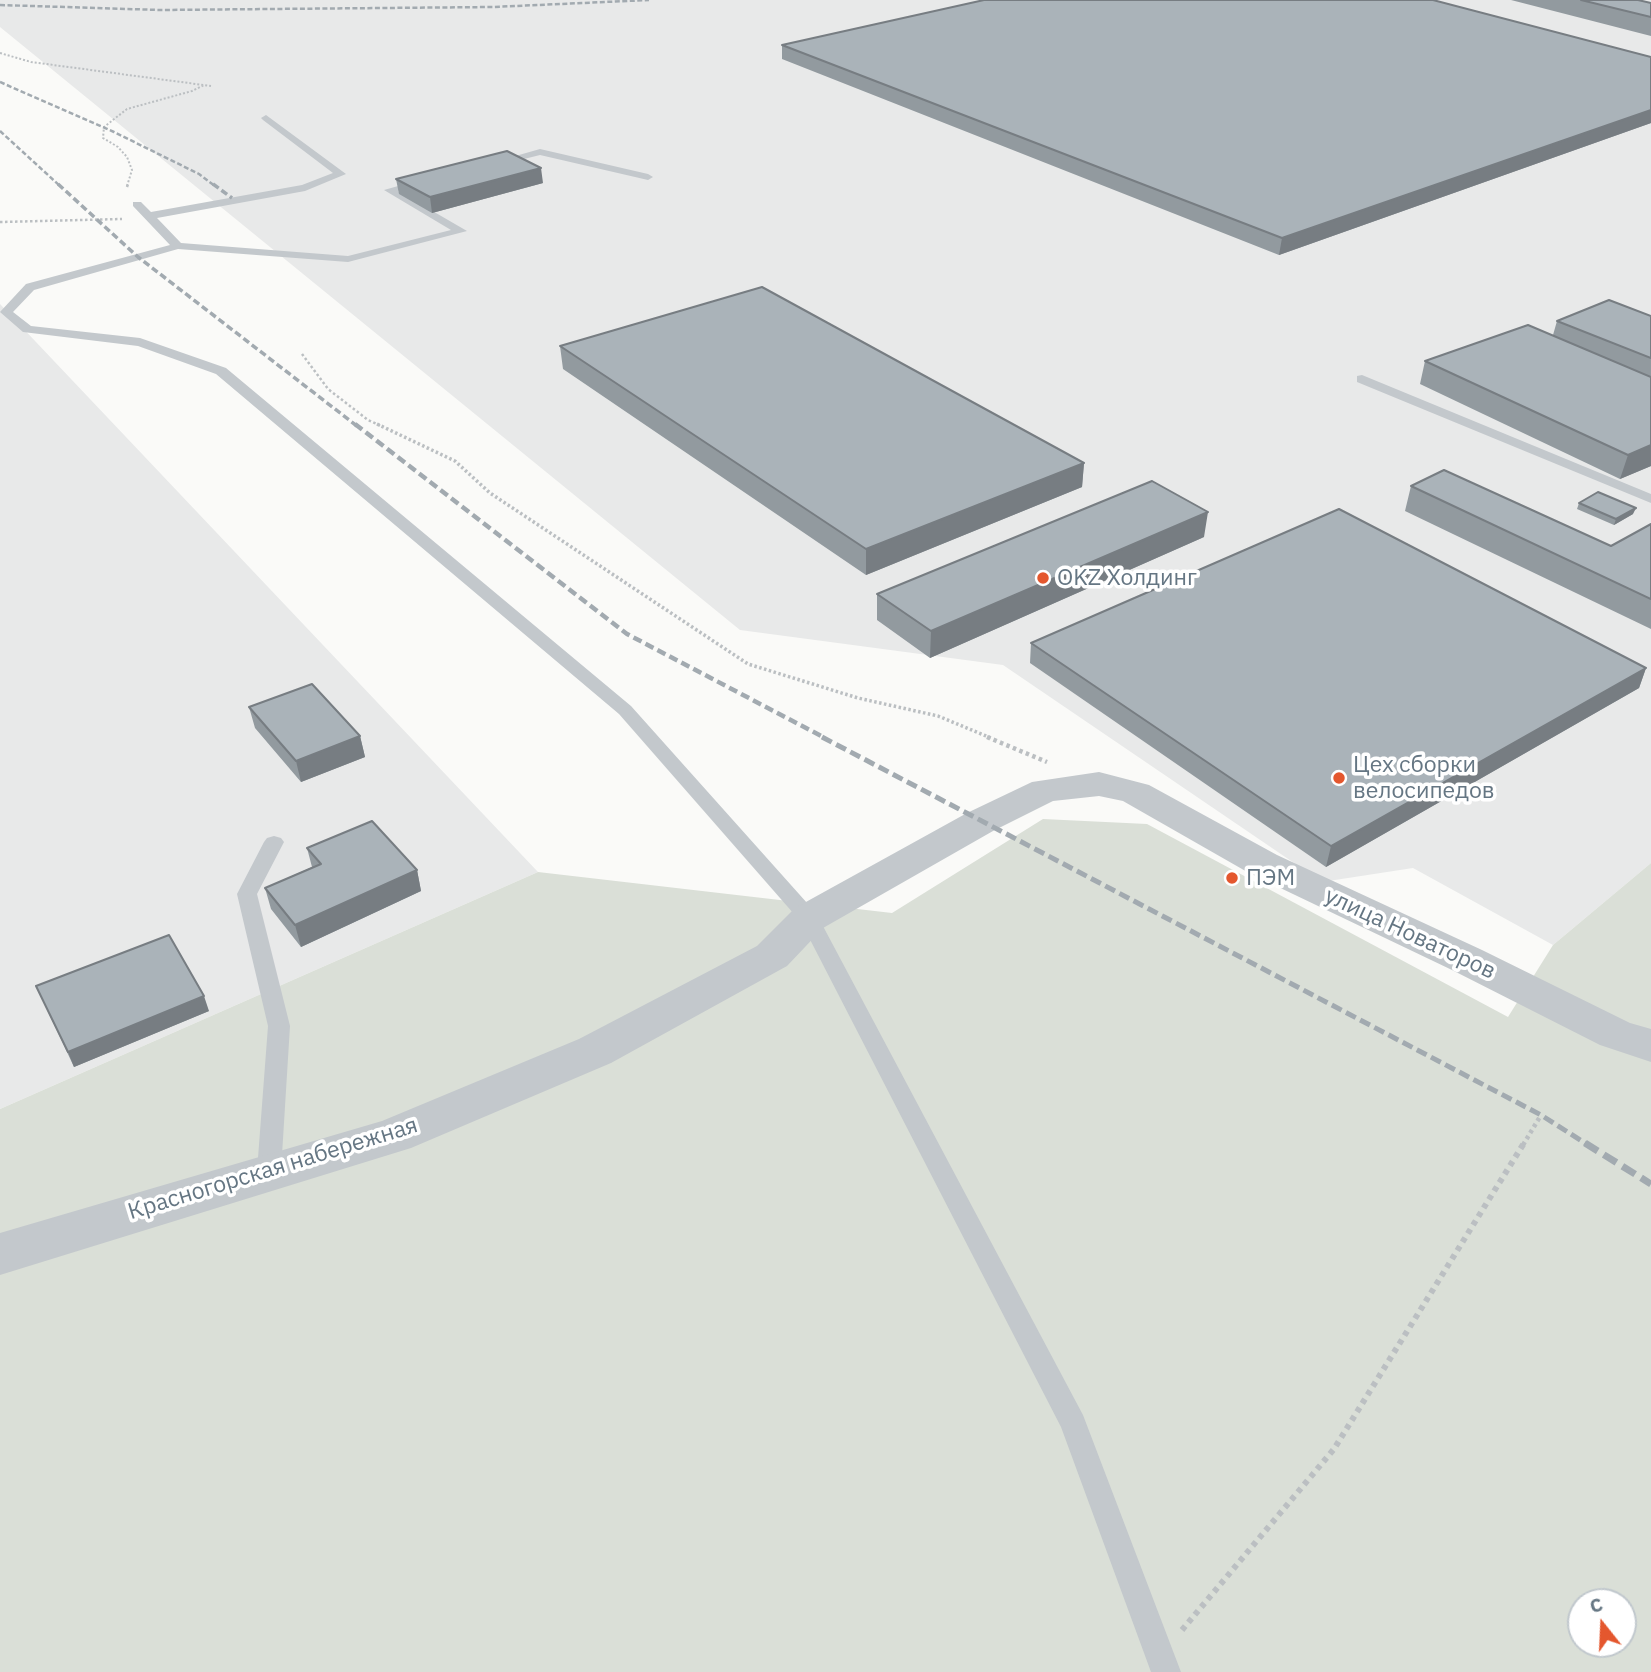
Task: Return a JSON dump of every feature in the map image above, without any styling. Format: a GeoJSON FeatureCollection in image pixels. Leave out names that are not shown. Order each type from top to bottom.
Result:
{"type":"FeatureCollection","features":[{"type":"Feature","properties":{"kind":"street","name":"Краcногорская набережная"},"geometry":{"type":"LineString","coordinates":[[0,1254],[396,1135],[595,1051],[772,956],[809,918],[980,822],[1045,790],[1117,789]]}},
{"type":"Feature","properties":{"kind":"street","name":"улица Новаторов"},"geometry":{"type":"LineString","coordinates":[[1117,789],[1263,864],[1467,960],[1615,1034],[1651,1046]]}},
{"type":"Feature","properties":{"kind":"lane"},"geometry":{"type":"LineString","coordinates":[[149,216],[305,188],[341,174],[266,118]]}},
{"type":"Feature","properties":{"kind":"lane"},"geometry":{"type":"LineString","coordinates":[[490,165],[540,152],[649,177]]}},
{"type":"Feature","properties":{"kind":"lane"},"geometry":{"type":"LineString","coordinates":[[439,178],[389,190],[461,231],[348,259],[178,246],[30,287],[6,312],[27,329],[140,342],[221,371],[625,710],[809,918],[1073,1424],[1166,1672]]}},
{"type":"Feature","properties":{"kind":"lane"},"geometry":{"type":"LineString","coordinates":[[137,204],[178,246]]}},
{"type":"Feature","properties":{"kind":"lane"},"geometry":{"type":"LineString","coordinates":[[1362,379],[1651,499]]}},
{"type":"Feature","properties":{"kind":"lane"},"geometry":{"type":"LineString","coordinates":[[270,1171],[279,1026],[247,894],[274,842]]}},
{"type":"Feature","properties":{"kind":"path"},"geometry":{"type":"LineString","coordinates":[[0,53],[31,62],[211,86]]}},
{"type":"Feature","properties":{"kind":"path"},"geometry":{"type":"LineString","coordinates":[[137,204],[126,200],[132,170],[127,157],[118,147],[103,138],[104,127],[127,109],[192,92],[205,85]]}},
{"type":"Feature","properties":{"kind":"path"},"geometry":{"type":"LineString","coordinates":[[0,222],[72,222],[149,216]]}},
{"type":"Feature","properties":{"kind":"path"},"geometry":{"type":"LineString","coordinates":[[302,354],[328,389],[368,420],[455,461],[490,494],[748,664],[859,698],[938,716],[1117,789]]}},
{"type":"Feature","properties":{"kind":"path"},"geometry":{"type":"LineString","coordinates":[[1157,1647],[1169,1646],[1334,1449],[1541,1115]]}},
{"type":"Feature","properties":{"kind":"shaded area"},"geometry":{"type":"Polygon","coordinates":[[[0,0],[1651,0],[1651,863],[1553,945],[1413,868],[1322,882],[1003,665],[740,630],[0,27],[0,0]]]}},
{"type":"Feature","properties":{"kind":"shaded area"},"geometry":{"type":"Polygon","coordinates":[[[0,304],[538,872],[0,1109],[0,304]]]}},
{"type":"Feature","properties":{"kind":"shaded area"},"geometry":{"type":"Polygon","coordinates":[[[1043,819],[1147,824],[1508,1017],[1553,945],[1651,863],[1651,1672],[0,1672],[0,1109],[538,872],[892,913],[1043,819]]]}},
{"type":"Feature","properties":{"kind":"building"},"geometry":{"type":"Polygon","coordinates":[[[984,0],[1433,0],[1651,57],[1651,110],[1282,238],[782,45],[984,0]]]}},
{"type":"Feature","properties":{"kind":"building"},"geometry":{"type":"Polygon","coordinates":[[[1581,0],[1638,0],[1651,3],[1651,17],[1581,0]]]}},
{"type":"Feature","properties":{"kind":"building"},"geometry":{"type":"Polygon","coordinates":[[[507,151],[541,168],[430,197],[396,179],[507,151]]]}},
{"type":"Feature","properties":{"kind":"building"},"geometry":{"type":"Polygon","coordinates":[[[762,287],[1084,463],[866,549],[560,346],[762,287]]]}},
{"type":"Feature","properties":{"kind":"building"},"geometry":{"type":"Polygon","coordinates":[[[1609,300],[1651,316],[1651,358],[1557,321],[1609,300]]]}},
{"type":"Feature","properties":{"kind":"building"},"geometry":{"type":"Polygon","coordinates":[[[1528,325],[1651,377],[1651,445],[1628,455],[1425,361],[1528,325]]]}},
{"type":"Feature","properties":{"kind":"building"},"geometry":{"type":"Polygon","coordinates":[[[1444,470],[1611,546],[1651,524],[1651,599],[1411,486],[1444,470]]]}},
{"type":"Feature","properties":{"kind":"building"},"geometry":{"type":"Polygon","coordinates":[[[1152,481],[1208,512],[931,631],[877,594],[1152,481]]]}},
{"type":"Feature","properties":{"kind":"building"},"geometry":{"type":"Polygon","coordinates":[[[1598,492],[1636,508],[1616,519],[1579,503],[1598,492]]]}},
{"type":"Feature","properties":{"kind":"building","name":"Цех сборки велосипедов"},"geometry":{"type":"Polygon","coordinates":[[[1339,509],[1646,668],[1331,846],[1031,643],[1339,509]]]}},
{"type":"Feature","properties":{"kind":"building"},"geometry":{"type":"Polygon","coordinates":[[[312,684],[360,736],[296,761],[249,707],[312,684]]]}},
{"type":"Feature","properties":{"kind":"building"},"geometry":{"type":"Polygon","coordinates":[[[372,821],[417,870],[295,925],[265,888],[321,864],[307,848],[372,821]]]}},
{"type":"Feature","properties":{"kind":"building"},"geometry":{"type":"Polygon","coordinates":[[[169,935],[204,996],[68,1052],[36,986],[169,935]]]}},
{"type":"Feature","properties":{"kind":"railway"},"geometry":{"type":"LineString","coordinates":[[0,5],[160,10],[493,7],[649,0]]}},
{"type":"Feature","properties":{"kind":"railway"},"geometry":{"type":"LineString","coordinates":[[0,82],[114,132],[199,174],[215,186]]}},
{"type":"Feature","properties":{"kind":"railway"},"geometry":{"type":"LineString","coordinates":[[0,131],[60,186]]}},
{"type":"Feature","properties":{"kind":"railway"},"geometry":{"type":"LineString","coordinates":[[58,184],[138,257],[357,426]]}},
{"type":"Feature","properties":{"kind":"railway"},"geometry":{"type":"LineString","coordinates":[[213,184],[232,198]]}},
{"type":"Feature","properties":{"kind":"railway"},"geometry":{"type":"LineString","coordinates":[[355,424],[627,634],[825,738]]}},
{"type":"Feature","properties":{"kind":"railway"},"geometry":{"type":"LineString","coordinates":[[822,737],[1541,1115],[1588,1145]]}},
{"type":"Feature","properties":{"kind":"railway"},"geometry":{"type":"LineString","coordinates":[[1585,1143],[1651,1184]]}},
{"type":"Feature","properties":{"kind":"place","name":"OKZ Холдинг"},"geometry":{"type":"Point","coordinates":[1043,578]}},
{"type":"Feature","properties":{"kind":"place","name":"Цех сборки велосипедов"},"geometry":{"type":"Point","coordinates":[1339,778]}},
{"type":"Feature","properties":{"kind":"place","name":"ПЭМ"},"geometry":{"type":"Point","coordinates":[1232,878]}}]}
